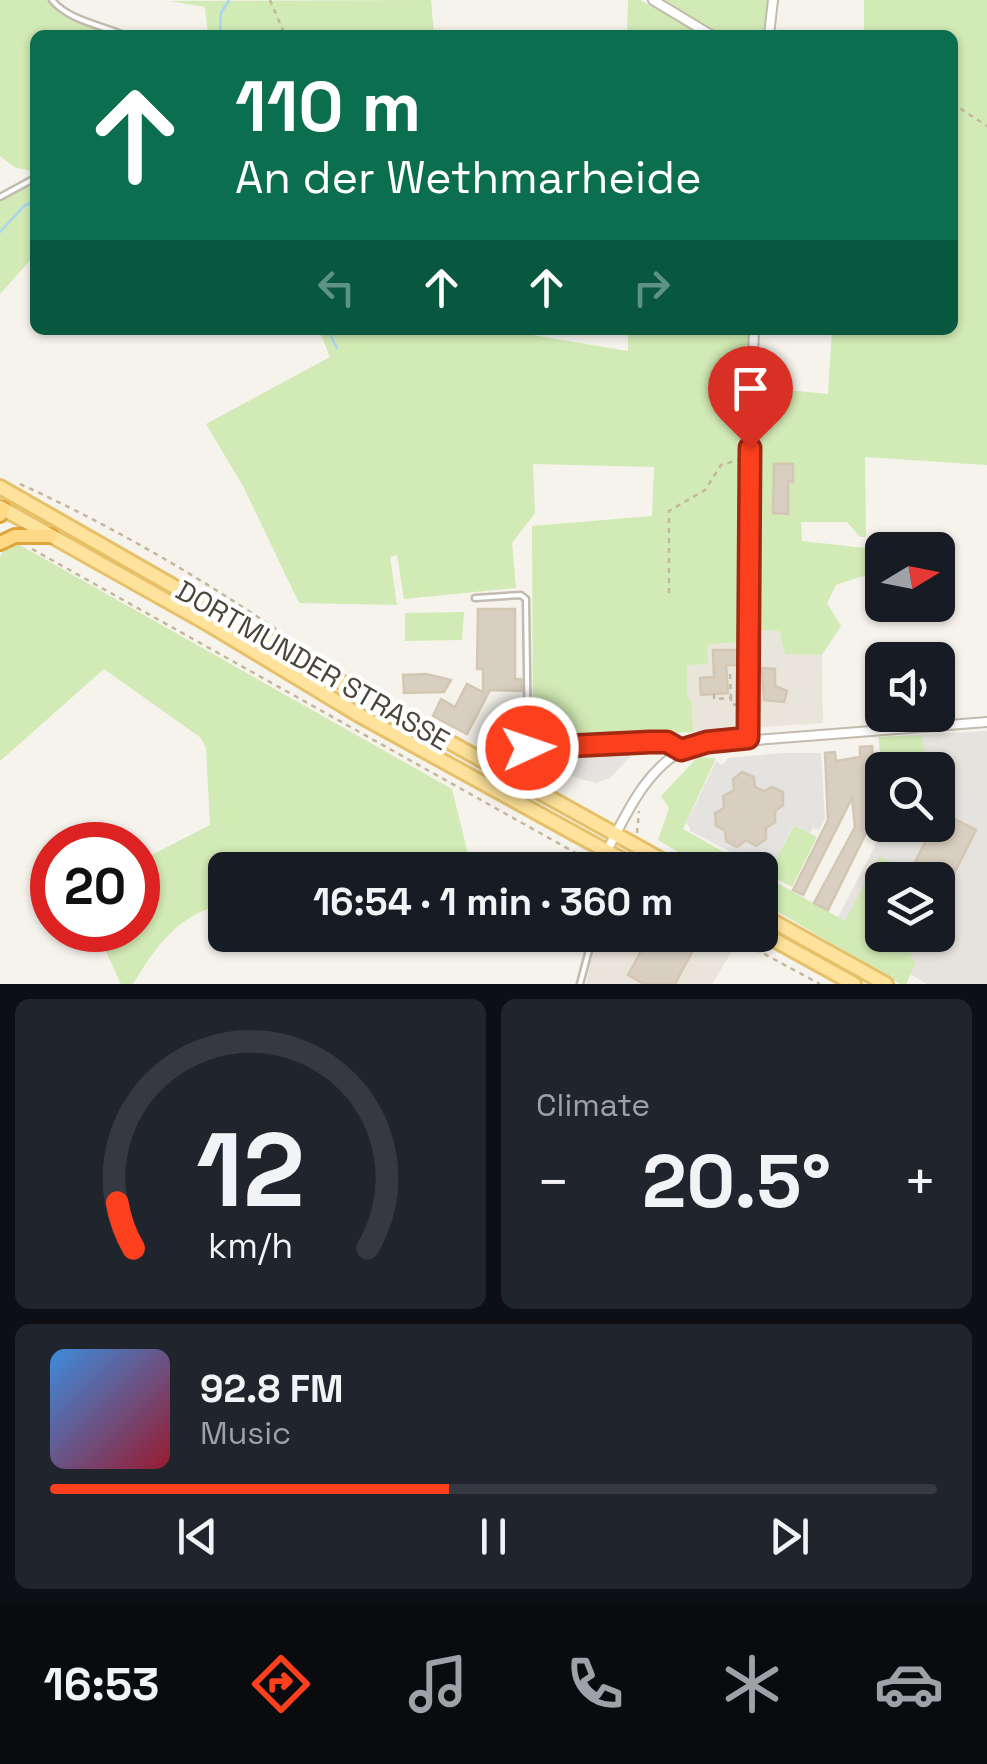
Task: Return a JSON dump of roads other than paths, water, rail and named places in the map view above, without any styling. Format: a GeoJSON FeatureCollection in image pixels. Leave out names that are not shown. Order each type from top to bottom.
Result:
{"type":"FeatureCollection","features":[{"type":"Feature","properties":{"kind":"highway"},"geometry":{"type":"LineString","coordinates":[[0,543],[17,536],[51,536]]}},
{"type":"Feature","properties":{"kind":"main road","name":"DORTMUNDER STRASSE"},"geometry":{"type":"LineString","coordinates":[[4,497],[51,536],[359,715],[607,852]]}},
{"type":"Feature","properties":{"kind":"main road","name":"DORTMUNDER STRASSE"},"geometry":{"type":"LineString","coordinates":[[4,497],[648,852]]}},
{"type":"Feature","properties":{"kind":"main road"},"geometry":{"type":"LineString","coordinates":[[778,924],[886,984]]}},
{"type":"Feature","properties":{"kind":"main road"},"geometry":{"type":"LineString","coordinates":[[778,942],[854,984]]}},
{"type":"Feature","properties":{"kind":"street"},"geometry":{"type":"LineString","coordinates":[[653,0],[703,30]]}},
{"type":"Feature","properties":{"kind":"street"},"geometry":{"type":"LineString","coordinates":[[769,30],[772,0]]}},
{"type":"Feature","properties":{"kind":"street"},"geometry":{"type":"LineString","coordinates":[[748,738],[754,335]]}},
{"type":"Feature","properties":{"kind":"street"},"geometry":{"type":"LineString","coordinates":[[607,852],[636,794],[681,750],[707,742],[748,738],[987,722]]}},
{"type":"Feature","properties":{"kind":"lane"},"geometry":{"type":"LineString","coordinates":[[52,0],[79,18],[111,30]]}},
{"type":"Feature","properties":{"kind":"lane"},"geometry":{"type":"LineString","coordinates":[[0,197],[30,181]]}},
{"type":"Feature","properties":{"kind":"lane"},"geometry":{"type":"LineString","coordinates":[[476,598],[521,595],[526,599],[528,748]]}},
{"type":"Feature","properties":{"kind":"lane"},"geometry":{"type":"LineString","coordinates":[[486,751],[650,742],[667,742],[681,750]]}},
{"type":"Feature","properties":{"kind":"lane"},"geometry":{"type":"LineString","coordinates":[[580,984],[589,952]]}},
{"type":"Feature","properties":{"kind":"waterway"},"geometry":{"type":"LineString","coordinates":[[220,30],[221,13],[229,0]]}},
{"type":"Feature","properties":{"kind":"waterway"},"geometry":{"type":"LineString","coordinates":[[0,232],[30,203]]}},
{"type":"Feature","properties":{"kind":"waterway"},"geometry":{"type":"LineString","coordinates":[[330,335],[337,348]]}}]}
